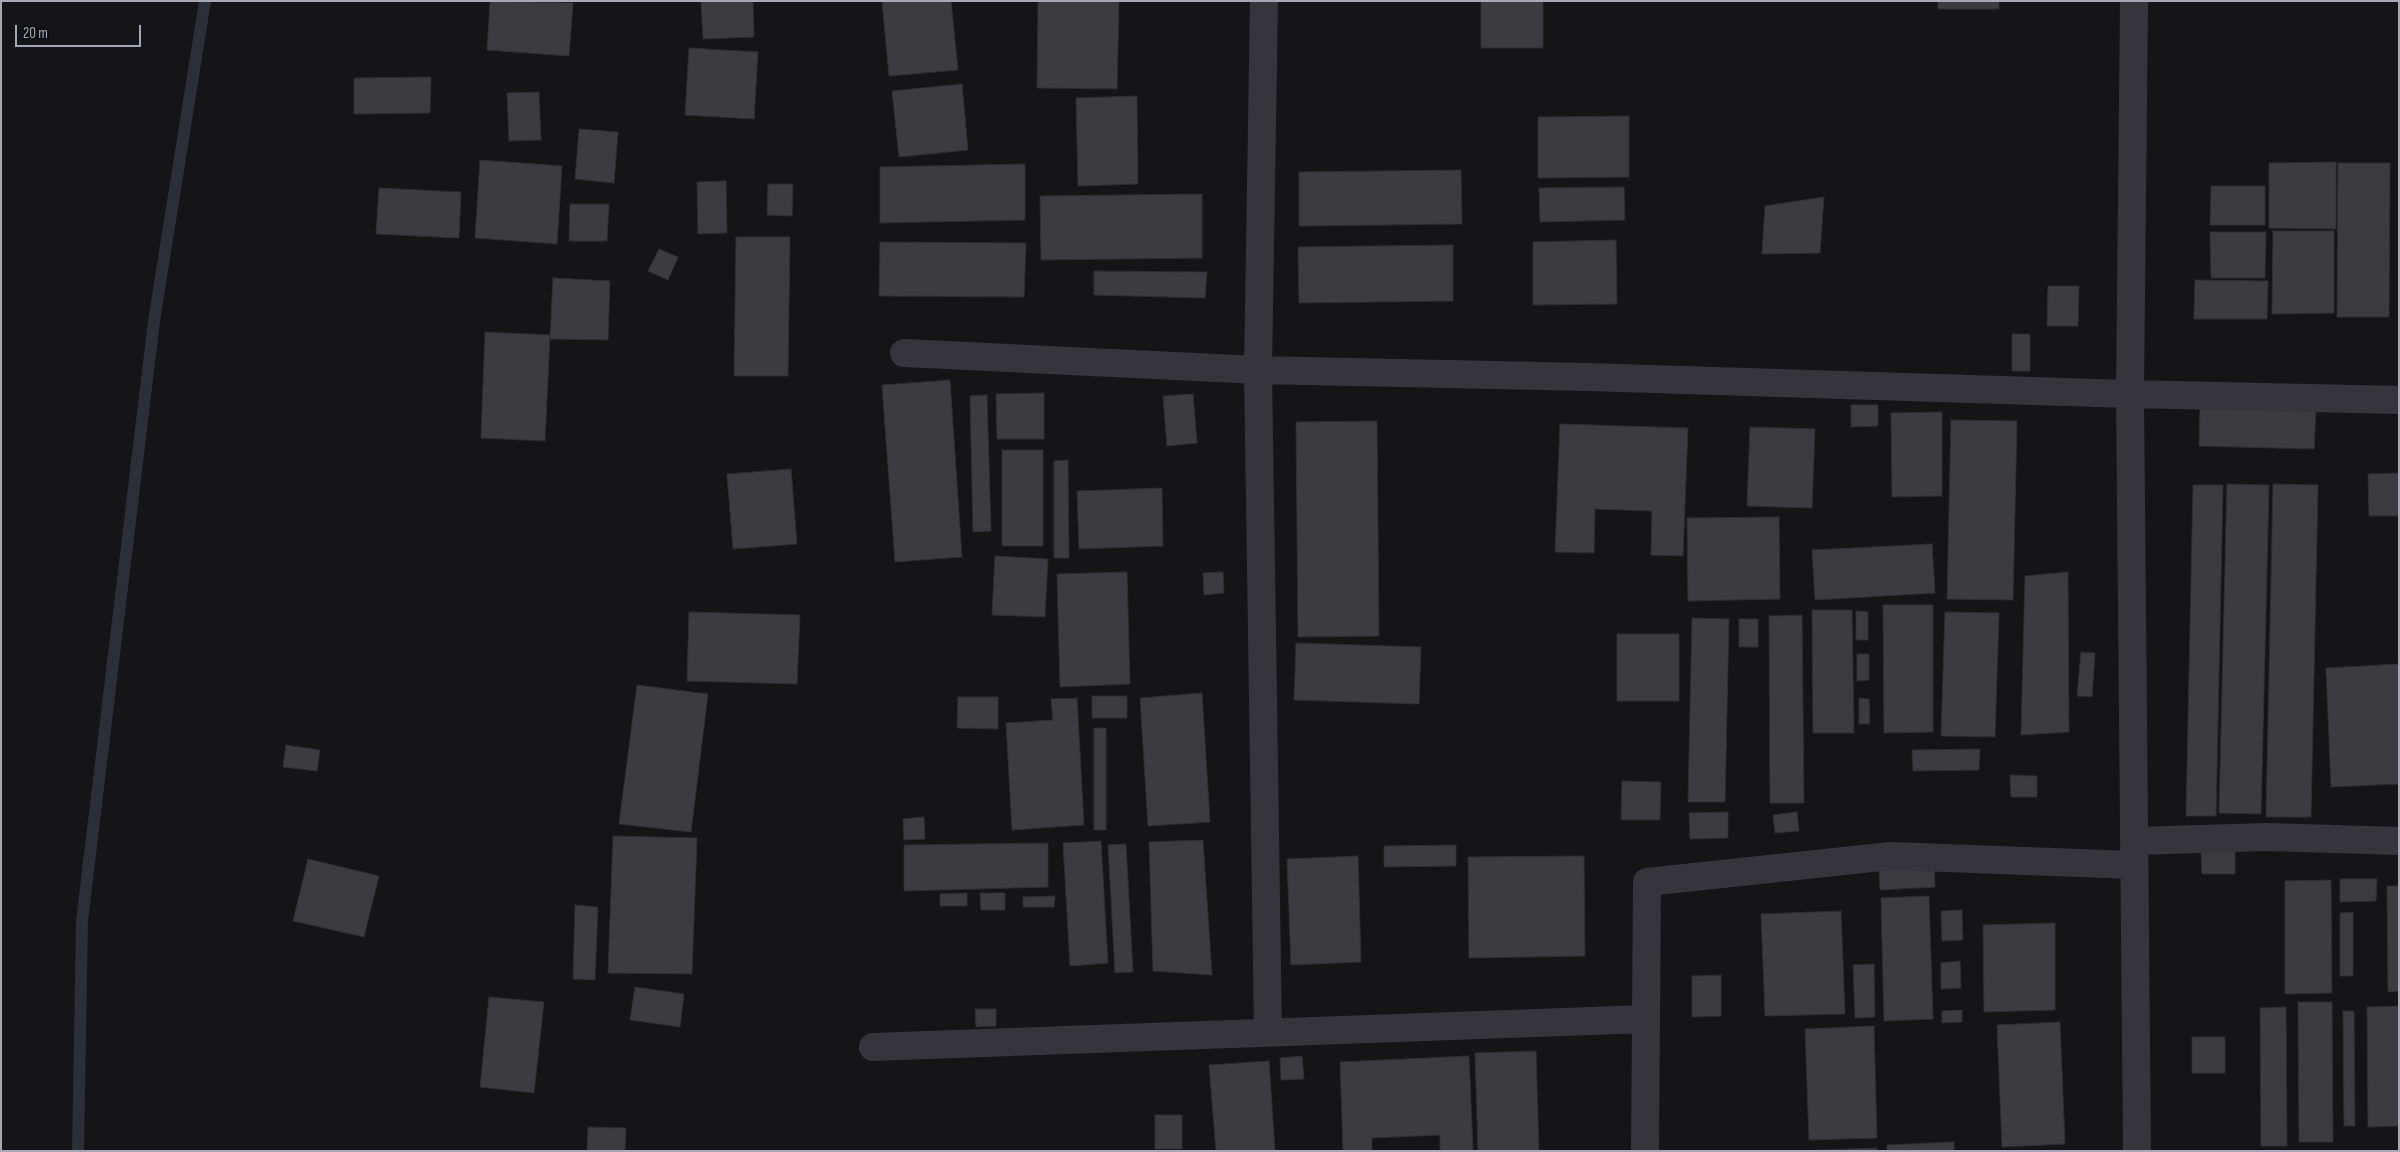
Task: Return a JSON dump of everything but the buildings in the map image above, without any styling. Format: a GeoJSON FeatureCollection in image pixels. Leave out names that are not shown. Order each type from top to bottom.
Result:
{"type":"FeatureCollection","features":[{"type":"Feature","properties":{"kind":"street"},"geometry":{"type":"LineString","coordinates":[[1264,1],[1258,370],[1268,1031]]}},
{"type":"Feature","properties":{"kind":"street"},"geometry":{"type":"LineString","coordinates":[[2134,1],[2130,394],[2137,1151]]}},
{"type":"Feature","properties":{"kind":"street"},"geometry":{"type":"LineString","coordinates":[[904,353],[1258,370],[1598,377],[2130,394],[2399,400]]}},
{"type":"Feature","properties":{"kind":"street"},"geometry":{"type":"LineString","coordinates":[[1645,1151],[1647,882],[1891,856],[2134,853],[2267,837],[2399,841]]}},
{"type":"Feature","properties":{"kind":"street"},"geometry":{"type":"LineString","coordinates":[[873,1047],[1268,1031],[1646,1019]]}},
{"type":"Feature","properties":{"kind":"waterway"},"geometry":{"type":"LineString","coordinates":[[78,1151],[82,921],[154,321],[205,1]]}}]}
